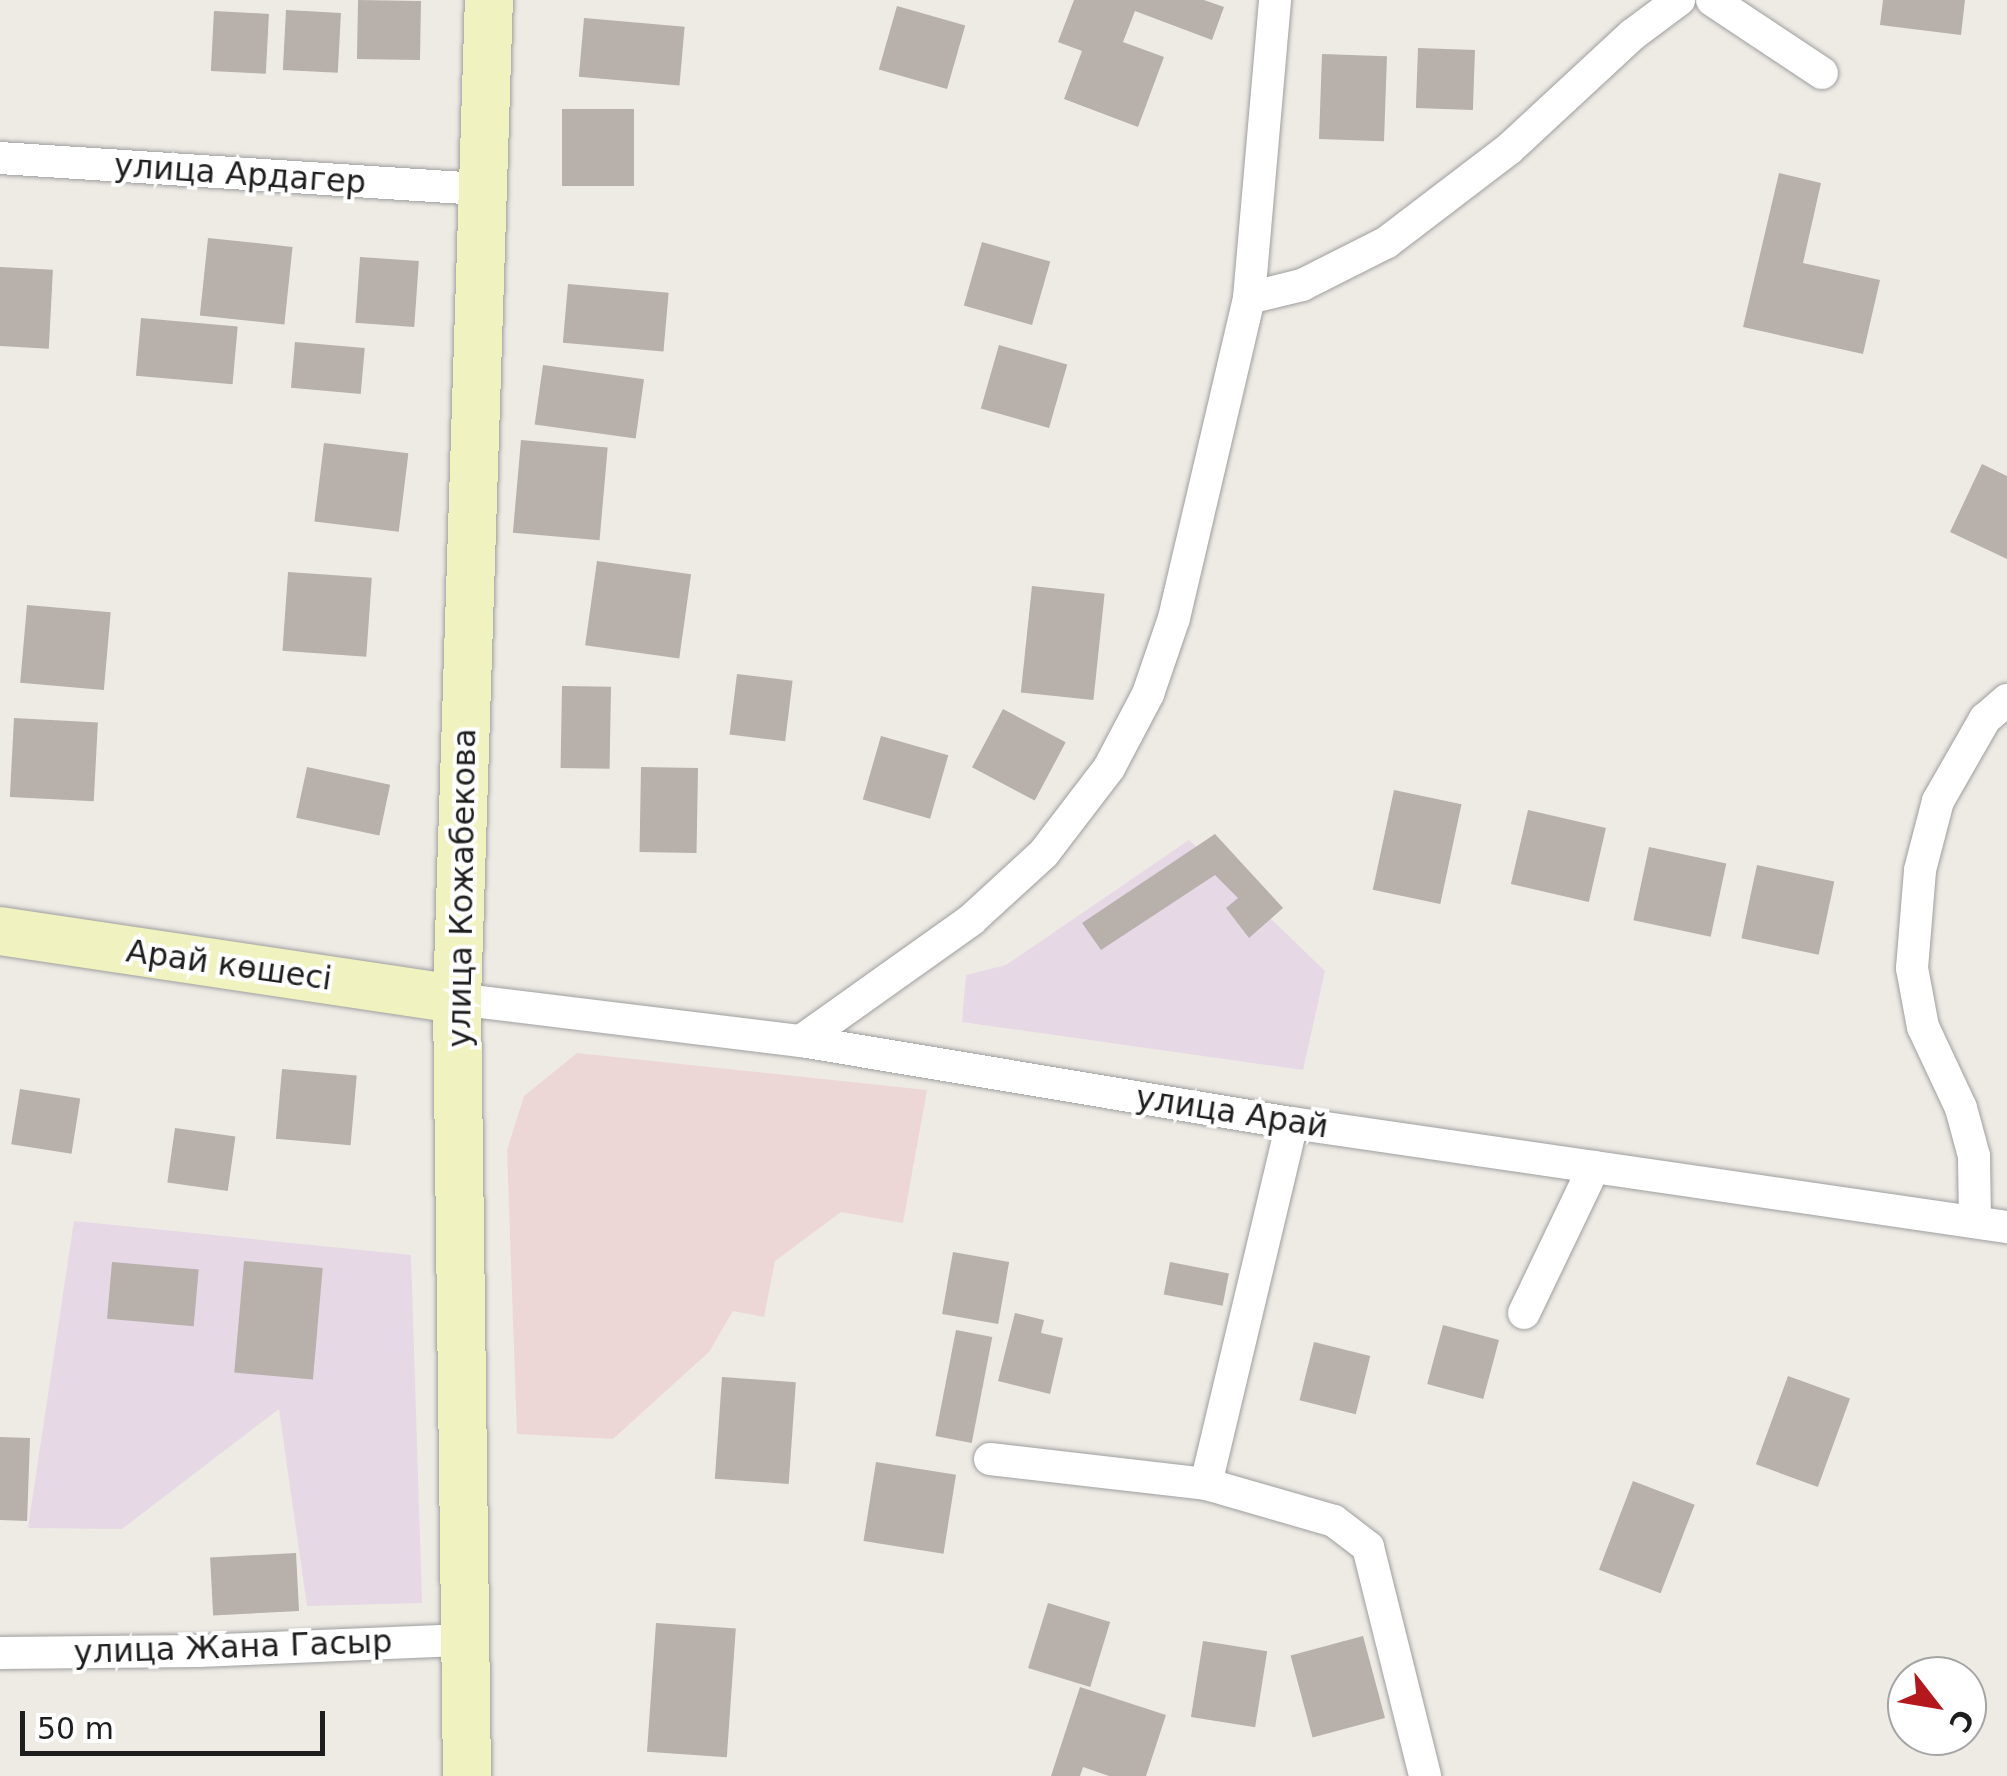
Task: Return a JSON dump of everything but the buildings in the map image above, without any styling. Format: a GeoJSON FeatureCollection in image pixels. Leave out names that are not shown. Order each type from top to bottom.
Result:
{"type":"FeatureCollection","features":[{"type":"Feature","properties":{"kind":"main road","name":"улица Кожабекова"},"geometry":{"type":"LineString","coordinates":[[467,1776],[457,999],[480,189],[490,0]]}},
{"type":"Feature","properties":{"kind":"main road","name":"Арай көшесі"},"geometry":{"type":"LineString","coordinates":[[0,931],[457,999]]}},
{"type":"Feature","properties":{"kind":"street"},"geometry":{"type":"LineString","coordinates":[[801,1041],[972,920],[1044,853],[1109,768],[1148,694],[1174,618],[1249,298],[1275,0]]}},
{"type":"Feature","properties":{"kind":"street"},"geometry":{"type":"LineString","coordinates":[[1249,298],[1302,285],[1387,242],[1509,148],[1632,35],[1679,0]]}},
{"type":"Feature","properties":{"kind":"street"},"geometry":{"type":"LineString","coordinates":[[1712,0],[1822,73]]}},
{"type":"Feature","properties":{"kind":"street","name":"улица Ардагер"},"geometry":{"type":"LineString","coordinates":[[0,158],[480,189]]}},
{"type":"Feature","properties":{"kind":"street"},"geometry":{"type":"LineString","coordinates":[[1991,1225],[1962,1108],[1924,1027],[1912,968],[1920,870],[1938,801],[1985,719],[2007,700]]}},
{"type":"Feature","properties":{"kind":"street","name":"улица Арай"},"geometry":{"type":"LineString","coordinates":[[457,999],[801,1041],[1292,1123],[1991,1225]]}},
{"type":"Feature","properties":{"kind":"street"},"geometry":{"type":"LineString","coordinates":[[1206,1484],[1292,1123]]}},
{"type":"Feature","properties":{"kind":"street"},"geometry":{"type":"LineString","coordinates":[[1524,1313],[1594,1167]]}},
{"type":"Feature","properties":{"kind":"street"},"geometry":{"type":"LineString","coordinates":[[990,1459],[1206,1484],[1334,1521],[1368,1547],[1424,1776]]}},
{"type":"Feature","properties":{"kind":"street","name":"улица Жана Гасыр"},"geometry":{"type":"LineString","coordinates":[[0,1652],[200,1651],[465,1640]]}},
{"type":"Feature","properties":{"kind":"shaded area"},"geometry":{"type":"Polygon","coordinates":[[[1189,840],[1325,971],[1303,1070],[962,1022],[966,975],[1006,965],[1189,840]]]}},
{"type":"Feature","properties":{"kind":"shaded area"},"geometry":{"type":"Polygon","coordinates":[[[577,1053],[927,1090],[903,1223],[841,1212],[775,1261],[764,1317],[733,1311],[709,1352],[613,1439],[517,1434],[507,1150],[524,1096],[577,1053]]]}},
{"type":"Feature","properties":{"kind":"shaded area"},"geometry":{"type":"Polygon","coordinates":[[[74,1221],[411,1255],[422,1603],[307,1606],[279,1409],[122,1529],[28,1528],[74,1221]]]}}]}
